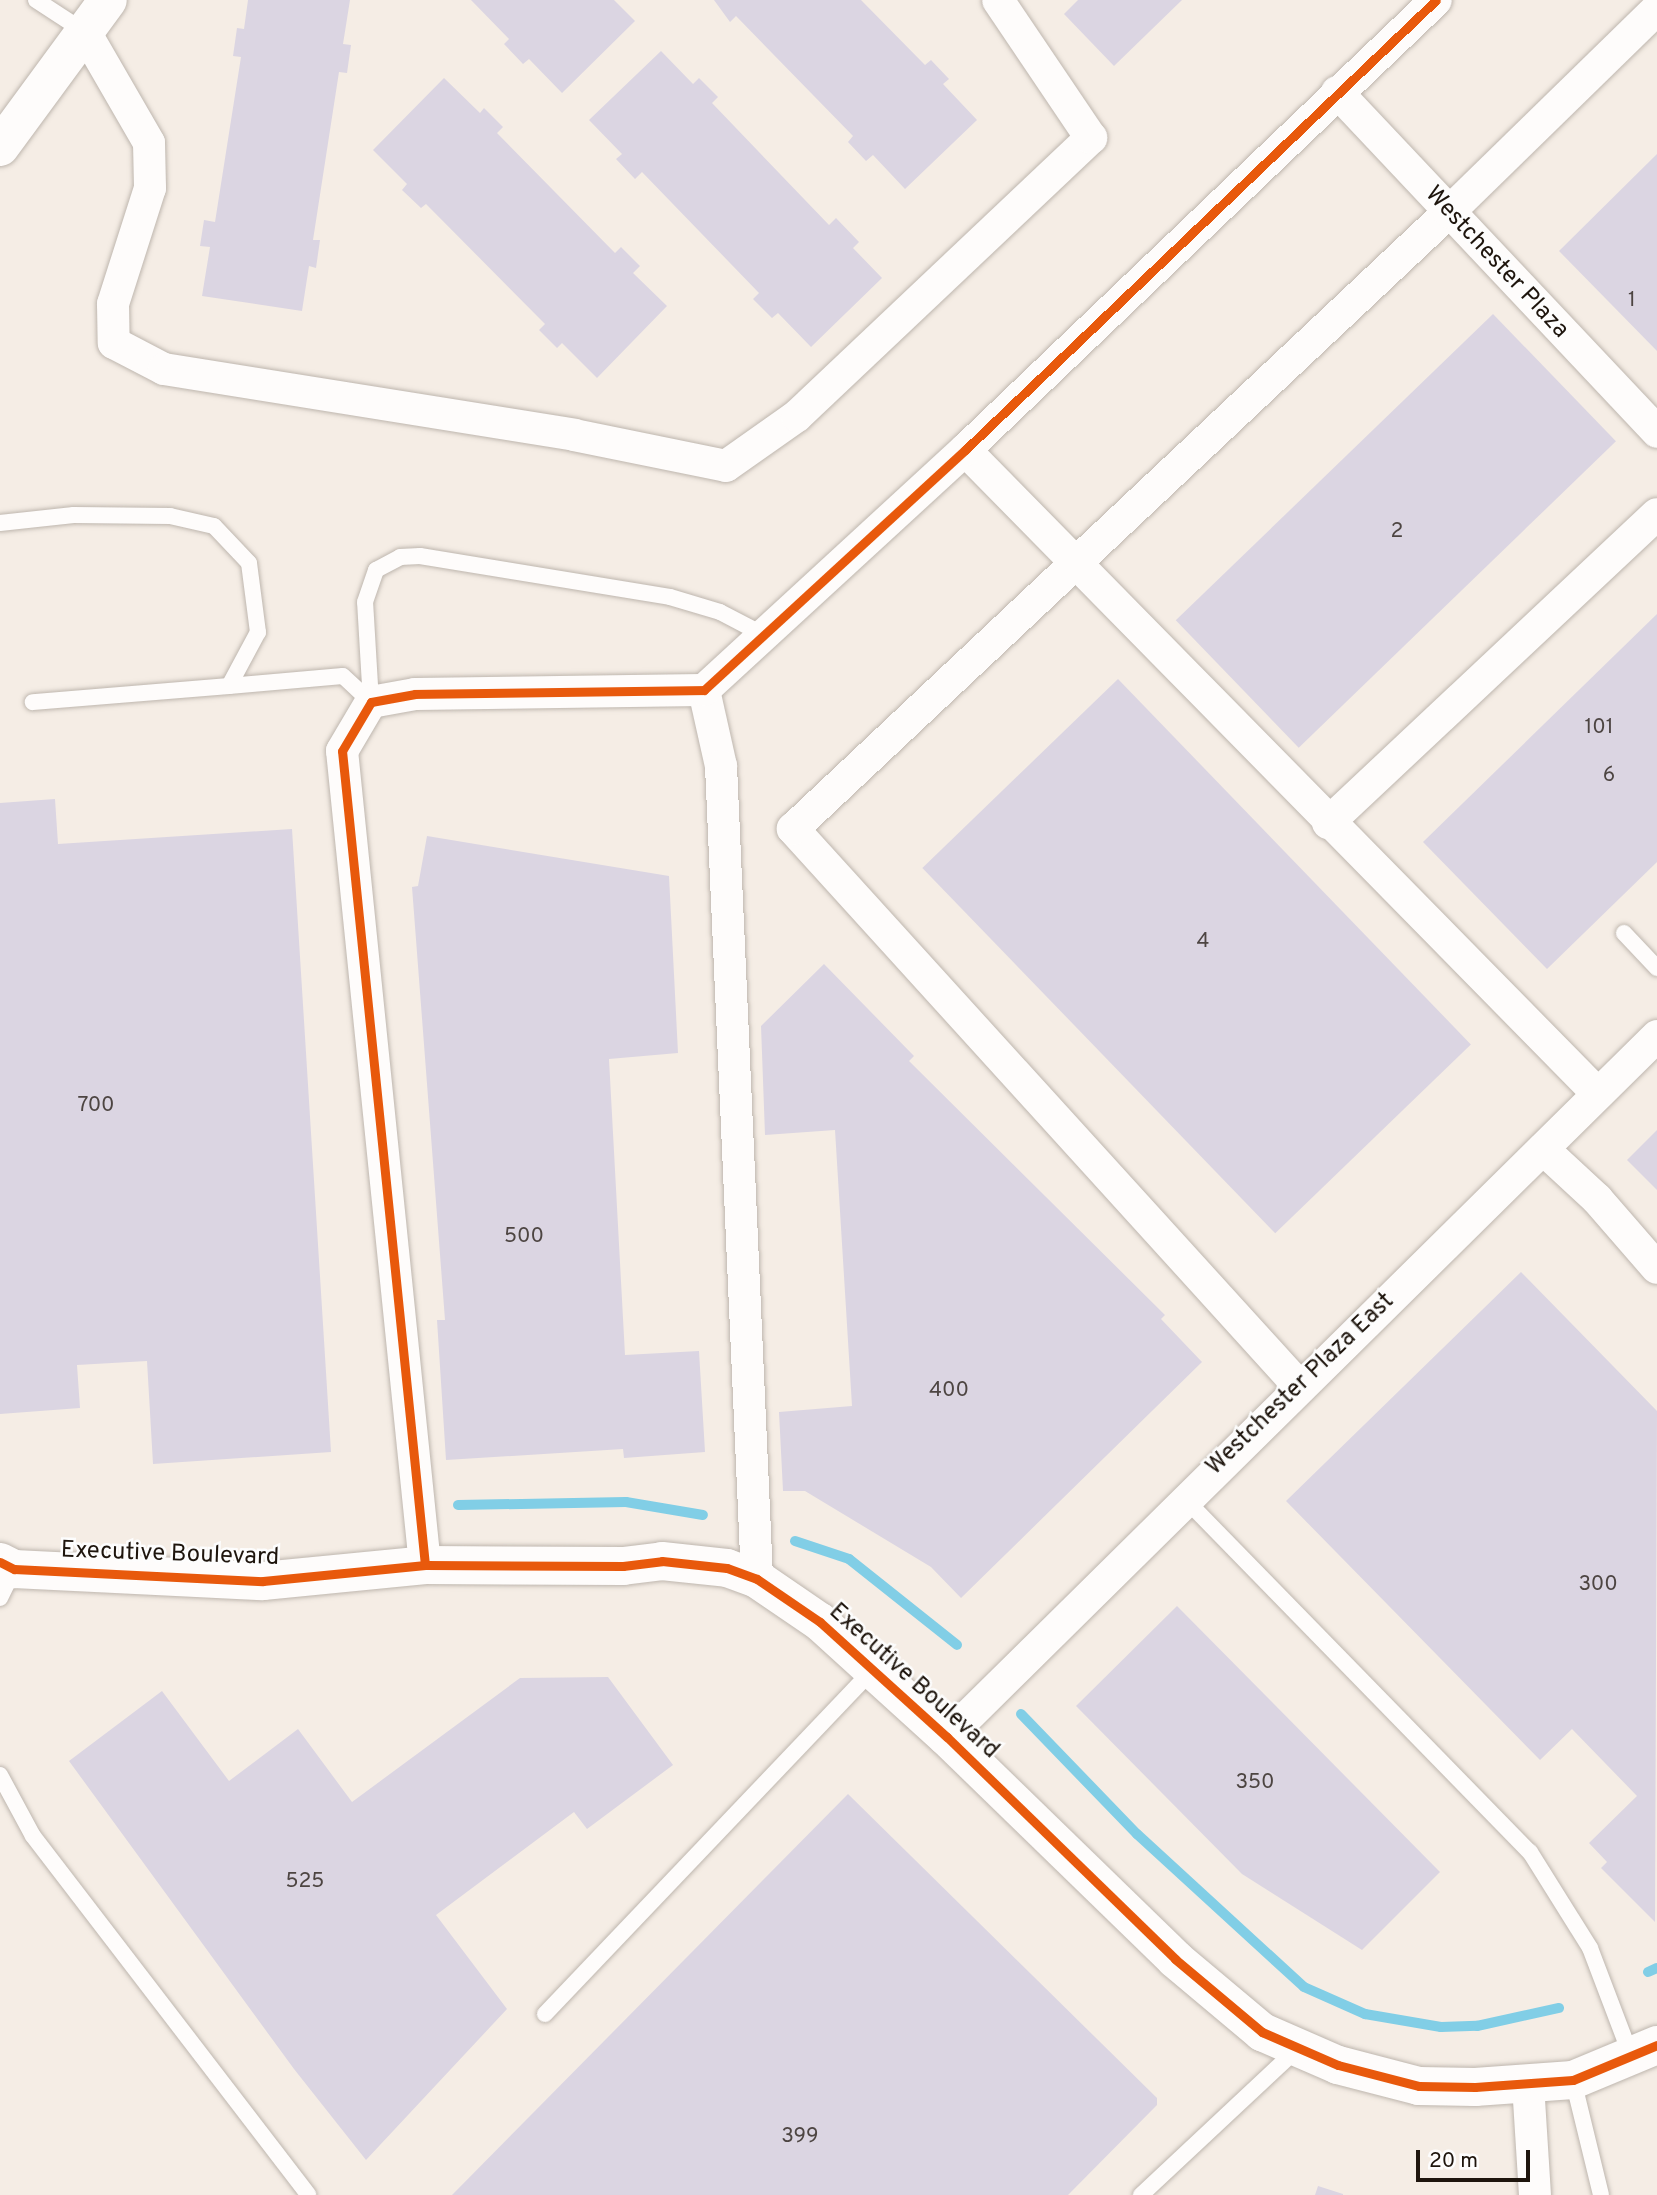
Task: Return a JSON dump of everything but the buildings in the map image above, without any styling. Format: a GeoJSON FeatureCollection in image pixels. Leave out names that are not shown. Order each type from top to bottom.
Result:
{"type":"FeatureCollection","features":[{"type":"Feature","properties":{"kind":"street"},"geometry":{"type":"LineString","coordinates":[[0,147],[108,0]]}},
{"type":"Feature","properties":{"kind":"street"},"geometry":{"type":"LineString","coordinates":[[85,32],[149,143],[150,188],[113,304],[114,343],[164,369],[574,435],[726,466],[797,416],[1091,138],[998,0]]}},
{"type":"Feature","properties":{"kind":"street"},"geometry":{"type":"LineString","coordinates":[[425,1565],[342,751],[372,702],[415,694],[704,690],[965,450],[1436,0]]}},
{"type":"Feature","properties":{"kind":"street"},"geometry":{"type":"LineString","coordinates":[[1298,1386],[793,829],[1449,212],[1657,9]]}},
{"type":"Feature","properties":{"kind":"street","name":"Westchester Plaza"},"geometry":{"type":"LineString","coordinates":[[1337,92],[1657,432]]}},
{"type":"Feature","properties":{"kind":"street"},"geometry":{"type":"LineString","coordinates":[[965,450],[1328,823],[1598,1094]]}},
{"type":"Feature","properties":{"kind":"street"},"geometry":{"type":"LineString","coordinates":[[1328,823],[1657,514]]}},
{"type":"Feature","properties":{"kind":"street"},"geometry":{"type":"LineString","coordinates":[[704,690],[721,766],[757,1579]]}},
{"type":"Feature","properties":{"kind":"street","name":"Westchester Plaza East"},"geometry":{"type":"LineString","coordinates":[[947,1737],[1298,1386],[1657,1036]]}},
{"type":"Feature","properties":{"kind":"street"},"geometry":{"type":"LineString","coordinates":[[1543,1149],[1597,1199],[1657,1268]]}},
{"type":"Feature","properties":{"kind":"street","name":"Executive Boulevard"},"geometry":{"type":"LineString","coordinates":[[5,1576],[263,1581],[425,1565],[623,1566],[662,1561],[727,1568],[757,1579],[820,1622],[947,1737],[1233,2011],[1262,2032],[1338,2065],[1419,2085],[1528,2084],[1573,2080],[1644,2051]]}},
{"type":"Feature","properties":{"kind":"street"},"geometry":{"type":"LineString","coordinates":[[1528,2084],[1535,2195]]}},
{"type":"Feature","properties":{"kind":"lane"},"geometry":{"type":"LineString","coordinates":[[36,0],[85,32]]}},
{"type":"Feature","properties":{"kind":"lane"},"geometry":{"type":"LineString","coordinates":[[0,523],[74,515],[170,516],[214,526],[249,563],[258,632],[229,687]]}},
{"type":"Feature","properties":{"kind":"lane"},"geometry":{"type":"LineString","coordinates":[[372,702],[365,601],[376,570],[400,557],[433,558],[670,597],[720,612],[764,635]]}},
{"type":"Feature","properties":{"kind":"lane"},"geometry":{"type":"LineString","coordinates":[[33,702],[343,676],[372,702]]}},
{"type":"Feature","properties":{"kind":"lane"},"geometry":{"type":"LineString","coordinates":[[1624,933],[1657,968]]}},
{"type":"Feature","properties":{"kind":"lane"},"geometry":{"type":"LineString","coordinates":[[1185,1499],[1530,1852],[1590,1948],[1644,2051]]}},
{"type":"Feature","properties":{"kind":"lane"},"geometry":{"type":"LineString","coordinates":[[545,2014],[873,1669]]}},
{"type":"Feature","properties":{"kind":"lane"},"geometry":{"type":"LineString","coordinates":[[0,1775],[33,1836],[308,2195]]}},
{"type":"Feature","properties":{"kind":"lane"},"geometry":{"type":"LineString","coordinates":[[1141,2195],[1298,2048]]}},
{"type":"Feature","properties":{"kind":"lane"},"geometry":{"type":"LineString","coordinates":[[1573,2080],[1601,2195]]}},
{"type":"Feature","properties":{"kind":"waterway"},"geometry":{"type":"LineString","coordinates":[[458,1505],[626,1502],[703,1515]]}},
{"type":"Feature","properties":{"kind":"waterway"},"geometry":{"type":"LineString","coordinates":[[795,1541],[849,1559],[957,1645]]}},
{"type":"Feature","properties":{"kind":"waterway"},"geometry":{"type":"LineString","coordinates":[[1021,1714],[1137,1834],[1304,1987],[1365,2014],[1441,2027],[1477,2026],[1559,2008]]}},
{"type":"Feature","properties":{"kind":"waterway"},"geometry":{"type":"LineString","coordinates":[[1648,1972],[1657,1968]]}},
{"type":"Feature","properties":{"kind":"cycle path"},"geometry":{"type":"LineString","coordinates":[[425,1565],[342,751],[371,702],[415,694],[704,690],[965,450],[1436,0]]}},
{"type":"Feature","properties":{"kind":"cycle path"},"geometry":{"type":"LineString","coordinates":[[0,1562],[14,1569],[263,1581],[425,1565],[623,1566],[662,1561],[727,1568],[757,1579],[820,1622],[947,1737],[1175,1959],[1262,2032],[1338,2065],[1419,2086],[1475,2087],[1573,2080],[1657,2045]]}}]}
